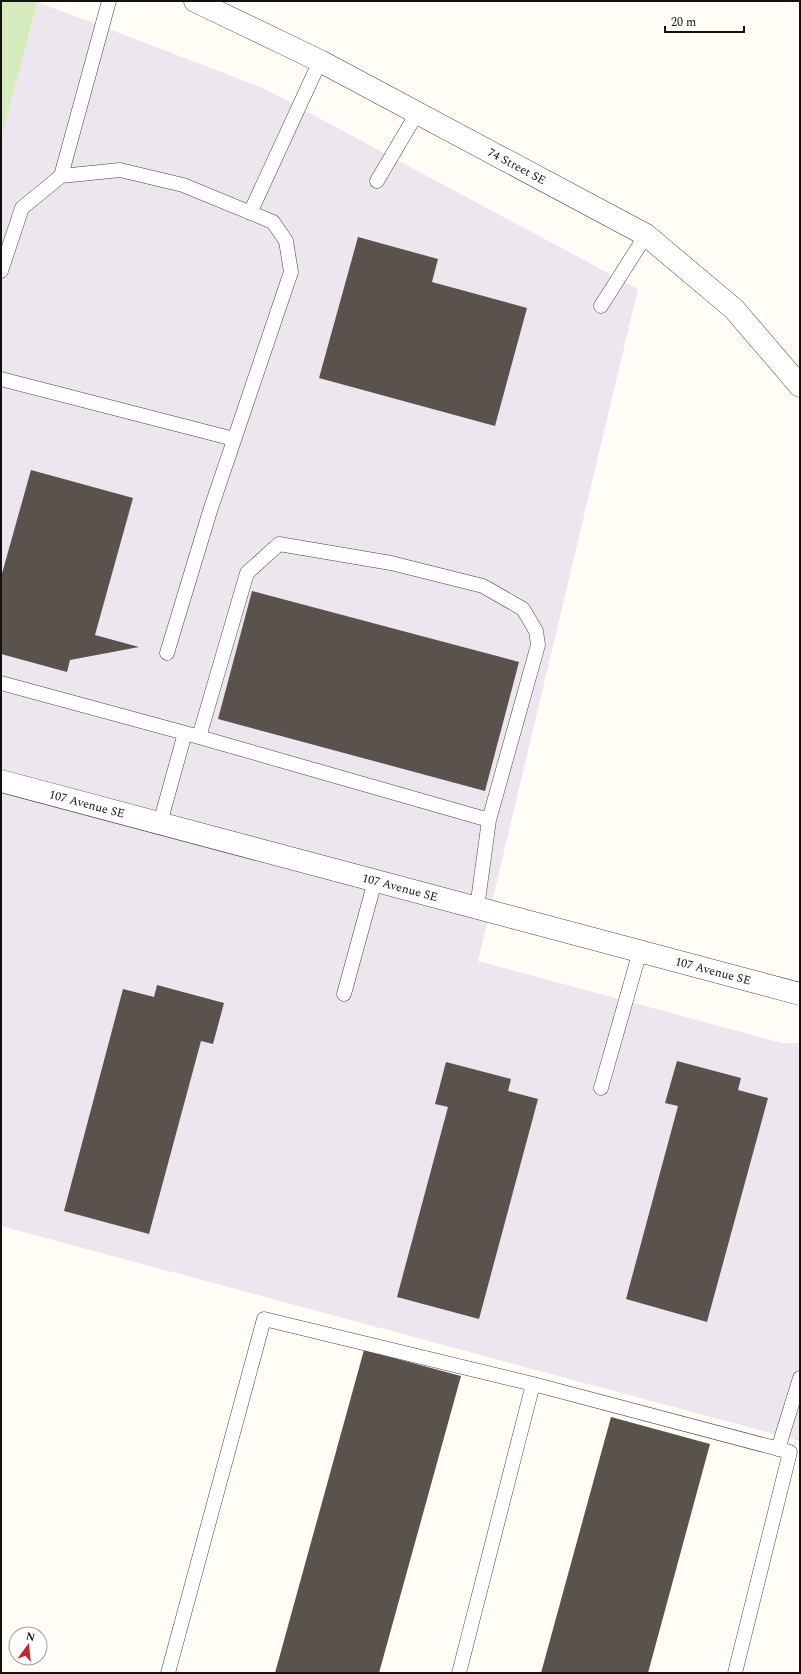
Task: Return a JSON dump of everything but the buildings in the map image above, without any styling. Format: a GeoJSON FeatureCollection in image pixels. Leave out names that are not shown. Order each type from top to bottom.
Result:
{"type":"FeatureCollection","features":[{"type":"Feature","properties":{"kind":"street","name":"74 Street SE"},"geometry":{"type":"LineString","coordinates":[[195,1],[320,62],[646,235],[734,309],[800,386]]}},
{"type":"Feature","properties":{"kind":"street","name":"107 Avenue SE"},"geometry":{"type":"LineString","coordinates":[[1,781],[800,994]]}},
{"type":"Feature","properties":{"kind":"lane"},"geometry":{"type":"LineString","coordinates":[[61,176],[109,1]]}},
{"type":"Feature","properties":{"kind":"lane"},"geometry":{"type":"LineString","coordinates":[[250,213],[320,62]]}},
{"type":"Feature","properties":{"kind":"lane"},"geometry":{"type":"LineString","coordinates":[[377,181],[417,113]]}},
{"type":"Feature","properties":{"kind":"lane"},"geometry":{"type":"LineString","coordinates":[[1,271],[22,208],[61,176],[120,170],[183,185],[272,222],[286,241],[291,272],[210,511],[167,653]]}},
{"type":"Feature","properties":{"kind":"lane"},"geometry":{"type":"LineString","coordinates":[[601,306],[646,235]]}},
{"type":"Feature","properties":{"kind":"lane"},"geometry":{"type":"LineString","coordinates":[[1,379],[234,439]]}},
{"type":"Feature","properties":{"kind":"lane"},"geometry":{"type":"LineString","coordinates":[[160,824],[247,573],[279,544],[391,563],[483,586],[523,609],[536,631],[538,645],[489,820],[476,908]]}},
{"type":"Feature","properties":{"kind":"lane"},"geometry":{"type":"LineString","coordinates":[[1,683],[192,735],[489,820]]}},
{"type":"Feature","properties":{"kind":"lane"},"geometry":{"type":"LineString","coordinates":[[344,994],[375,881]]}},
{"type":"Feature","properties":{"kind":"lane"},"geometry":{"type":"LineString","coordinates":[[601,1088],[640,951]]}},
{"type":"Feature","properties":{"kind":"lane"},"geometry":{"type":"LineString","coordinates":[[168,1673],[264,1319],[533,1384],[790,1452],[734,1673]]}},
{"type":"Feature","properties":{"kind":"lane"},"geometry":{"type":"LineString","coordinates":[[778,1449],[800,1378]]}},
{"type":"Feature","properties":{"kind":"lane"},"geometry":{"type":"LineString","coordinates":[[459,1673],[533,1384]]}},
{"type":"Feature","properties":{"kind":"shaded area"},"geometry":{"type":"Polygon","coordinates":[[[38,2],[263,88],[638,289],[478,961],[782,1043],[800,1043],[800,1441],[1,1226],[1,139],[38,2]]]}},
{"type":"Feature","properties":{"kind":"green space"},"geometry":{"type":"Polygon","coordinates":[[[1,1],[38,1],[1,139],[1,1]]]}}]}
